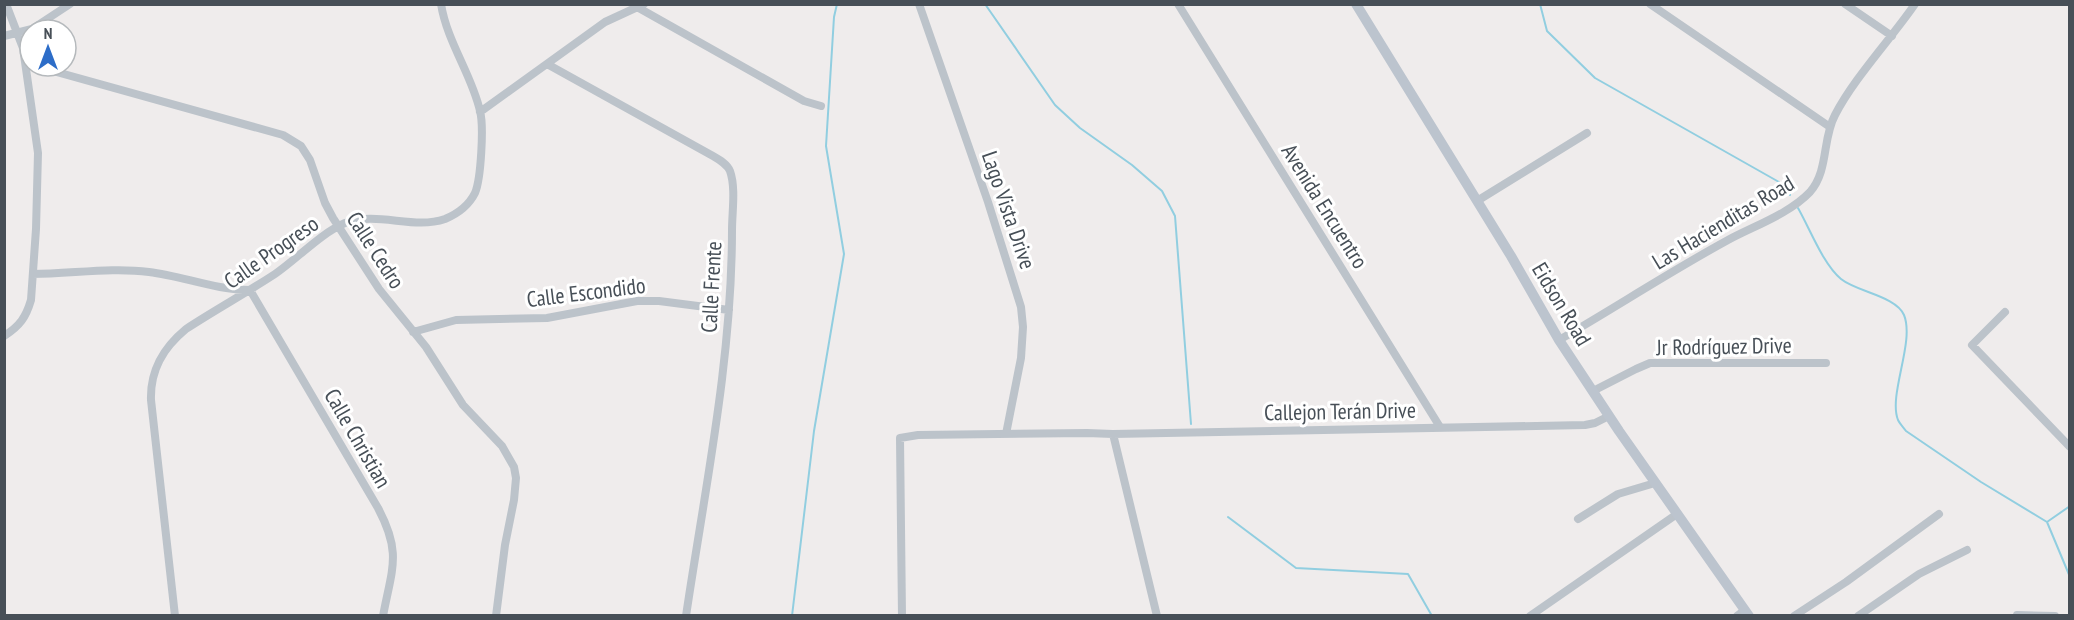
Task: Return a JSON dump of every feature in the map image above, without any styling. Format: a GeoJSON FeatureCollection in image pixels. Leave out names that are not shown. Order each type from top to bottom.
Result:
{"type":"FeatureCollection","features":[{"type":"Feature","properties":{"kind":"street"},"geometry":{"type":"LineString","coordinates":[[4,36],[18,34],[6,4]]}},
{"type":"Feature","properties":{"kind":"street"},"geometry":{"type":"LineString","coordinates":[[49,18],[70,4]]}},
{"type":"Feature","properties":{"kind":"street","name":"Calle Progreso"},"geometry":{"type":"LineString","coordinates":[[175,615],[156,458],[151,386],[159,359],[176,338],[205,316],[250,290],[339,227],[362,219],[435,220],[456,213],[466,206],[475,192],[477,181],[482,134],[480,112],[441,4]]}},
{"type":"Feature","properties":{"kind":"street","name":"Lago Vista Drive"},"geometry":{"type":"LineString","coordinates":[[919,4],[988,202],[1021,307],[1023,327],[1021,358],[1006,434]]}},
{"type":"Feature","properties":{"kind":"street","name":"Avenida Encuentro"},"geometry":{"type":"LineString","coordinates":[[1178,4],[1440,427]]}},
{"type":"Feature","properties":{"kind":"street","name":"Eidson Road"},"geometry":{"type":"LineString","coordinates":[[1356,4],[1559,340],[1743,614]]}},
{"type":"Feature","properties":{"kind":"street"},"geometry":{"type":"LineString","coordinates":[[1650,4],[1830,127]]}},
{"type":"Feature","properties":{"kind":"street"},"geometry":{"type":"LineString","coordinates":[[1845,4],[1892,36]]}},
{"type":"Feature","properties":{"kind":"street","name":"Las Hacienditas Road"},"geometry":{"type":"LineString","coordinates":[[1559,340],[1803,198],[1818,180],[1830,127],[1838,108],[1915,4]]}},
{"type":"Feature","properties":{"kind":"street"},"geometry":{"type":"LineString","coordinates":[[480,112],[624,8],[641,6],[804,101],[821,106]]}},
{"type":"Feature","properties":{"kind":"street","name":"Calle Frente"},"geometry":{"type":"LineString","coordinates":[[547,64],[713,156],[729,170],[732,191],[732,248],[727,341],[686,615]]}},
{"type":"Feature","properties":{"kind":"street"},"geometry":{"type":"LineString","coordinates":[[4,336],[19,326],[26,316],[31,300],[39,163],[30,78]]}},
{"type":"Feature","properties":{"kind":"street","name":"Calle Cedro"},"geometry":{"type":"LineString","coordinates":[[78,78],[293,140],[301,146],[310,160],[326,203],[339,227],[379,289],[437,363],[463,405],[502,446],[514,467],[516,478],[514,500],[505,545],[496,615]]}},
{"type":"Feature","properties":{"kind":"street"},"geometry":{"type":"LineString","coordinates":[[1477,201],[1587,133]]}},
{"type":"Feature","properties":{"kind":"street"},"geometry":{"type":"LineString","coordinates":[[33,274],[137,270],[179,277],[230,290],[250,290]]}},
{"type":"Feature","properties":{"kind":"street","name":"Calle Christian"},"geometry":{"type":"LineString","coordinates":[[250,290],[390,532],[394,559],[383,615]]}},
{"type":"Feature","properties":{"kind":"street","name":"Calle Escondido"},"geometry":{"type":"LineString","coordinates":[[413,332],[456,320],[547,318],[637,301],[659,301],[729,310]]}},
{"type":"Feature","properties":{"kind":"street"},"geometry":{"type":"LineString","coordinates":[[2005,312],[1972,345],[2070,447]]}},
{"type":"Feature","properties":{"kind":"street","name":"Jr Rodríguez Drive"},"geometry":{"type":"LineString","coordinates":[[1593,391],[1650,363],[1826,363]]}},
{"type":"Feature","properties":{"kind":"street","name":"Callejon Terán Drive"},"geometry":{"type":"LineString","coordinates":[[902,615],[900,438],[918,435],[1113,434],[1585,424],[1595,423],[1609,416]]}},
{"type":"Feature","properties":{"kind":"street"},"geometry":{"type":"LineString","coordinates":[[1113,434],[1156,615]]}},
{"type":"Feature","properties":{"kind":"street"},"geometry":{"type":"LineString","coordinates":[[1578,519],[1618,494],[1655,483]]}},
{"type":"Feature","properties":{"kind":"street"},"geometry":{"type":"LineString","coordinates":[[1530,615],[1677,514]]}},
{"type":"Feature","properties":{"kind":"street"},"geometry":{"type":"LineString","coordinates":[[1794,615],[1846,582],[1939,514]]}},
{"type":"Feature","properties":{"kind":"street"},"geometry":{"type":"LineString","coordinates":[[1858,615],[1919,574],[1967,550]]}},
{"type":"Feature","properties":{"kind":"street"},"geometry":{"type":"LineString","coordinates":[[2018,615],[2055,615]]}},
{"type":"Feature","properties":{"kind":"waterway"},"geometry":{"type":"LineString","coordinates":[[792,616],[814,431],[844,254],[826,146],[834,17],[837,4]]}},
{"type":"Feature","properties":{"kind":"waterway"},"geometry":{"type":"LineString","coordinates":[[985,4],[1055,105],[1080,128],[1132,165],[1162,191],[1175,216],[1191,424]]}},
{"type":"Feature","properties":{"kind":"waterway"},"geometry":{"type":"LineString","coordinates":[[1540,4],[1547,31],[1595,78],[1779,182],[1790,195]]}},
{"type":"Feature","properties":{"kind":"waterway"},"geometry":{"type":"LineString","coordinates":[[1798,208],[1834,273],[1848,284],[1893,303],[1904,315],[1906,339],[1896,409],[1898,420],[1906,431],[1981,482],[2047,522],[2070,577]]}},
{"type":"Feature","properties":{"kind":"waterway"},"geometry":{"type":"LineString","coordinates":[[2047,522],[2070,506]]}},
{"type":"Feature","properties":{"kind":"waterway"},"geometry":{"type":"LineString","coordinates":[[1228,517],[1296,568],[1408,574],[1432,616]]}}]}
